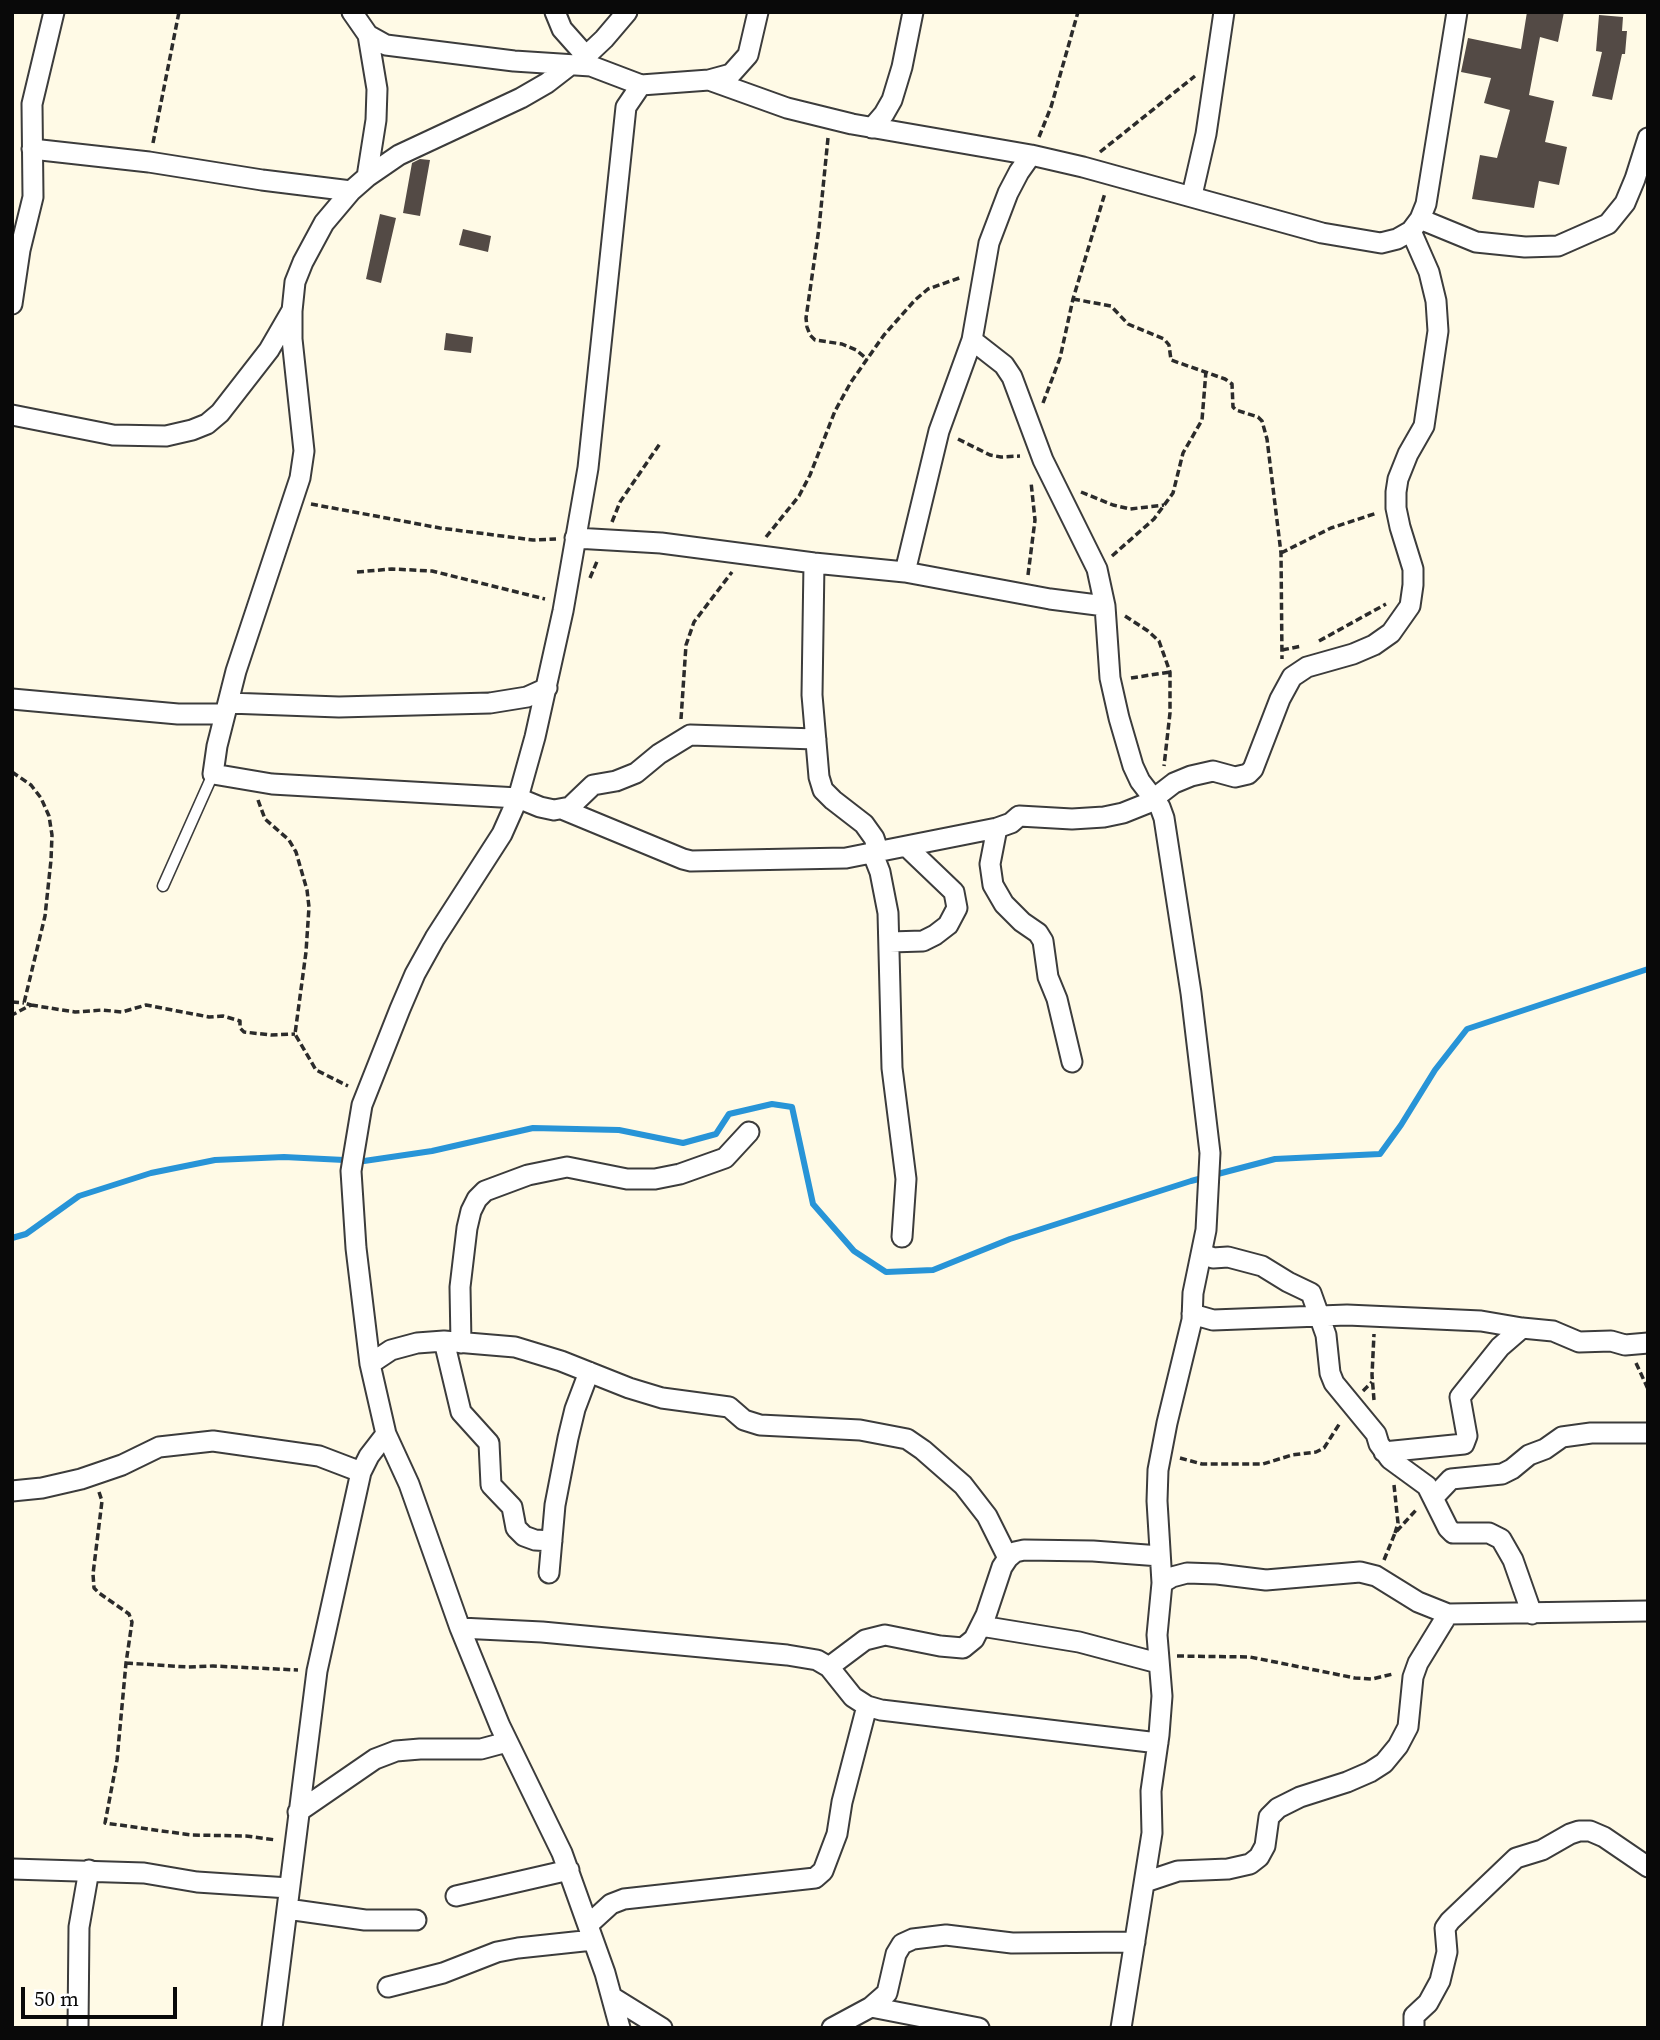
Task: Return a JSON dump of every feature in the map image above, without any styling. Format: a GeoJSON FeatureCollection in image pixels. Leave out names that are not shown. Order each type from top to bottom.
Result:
{"type":"FeatureCollection","features":[{"type":"Feature","properties":{"kind":"street"},"geometry":{"type":"LineString","coordinates":[[12,304],[16,250],[33,197],[32,104],[54,12]]}},
{"type":"Feature","properties":{"kind":"street"},"geometry":{"type":"LineString","coordinates":[[352,12],[368,35],[377,89],[376,120],[366,177]]}},
{"type":"Feature","properties":{"kind":"street"},"geometry":{"type":"LineString","coordinates":[[555,12],[562,29],[588,61],[641,85],[709,80],[731,74],[748,55],[758,12]]}},
{"type":"Feature","properties":{"kind":"street"},"geometry":{"type":"LineString","coordinates":[[368,35],[386,45],[569,66],[588,61],[627,12]]}},
{"type":"Feature","properties":{"kind":"street"},"geometry":{"type":"LineString","coordinates":[[872,128],[892,100],[902,67],[912,12]]}},
{"type":"Feature","properties":{"kind":"street"},"geometry":{"type":"LineString","coordinates":[[1192,195],[1206,134],[1223,12]]}},
{"type":"Feature","properties":{"kind":"street"},"geometry":{"type":"LineString","coordinates":[[709,80],[788,108],[830,119],[1031,155],[1192,195],[1322,233],[1381,243],[1397,239],[1415,225],[1426,204],[1457,12]]}},
{"type":"Feature","properties":{"kind":"street"},"geometry":{"type":"LineString","coordinates":[[569,66],[521,98],[398,155],[366,177],[324,223],[303,262],[295,282],[292,311],[292,339],[304,451],[300,478],[252,621],[227,709],[213,774],[272,784],[518,798],[545,809],[562,809],[691,861],[846,858],[997,828],[1011,823],[1019,816],[1072,820],[1104,817],[1123,813],[1161,794],[1180,780],[1205,772],[1213,771],[1234,777],[1248,774],[1253,769],[1280,699],[1292,677],[1307,667],[1374,645],[1391,633],[1410,606],[1413,569],[1396,508],[1398,479],[1424,426],[1438,331],[1436,301],[1415,225]]}},
{"type":"Feature","properties":{"kind":"street"},"geometry":{"type":"LineString","coordinates":[[620,2028],[569,1870],[507,1742],[460,1628],[409,1484],[386,1434],[370,1364],[356,1248],[351,1171],[353,1147],[366,1094],[415,974],[502,834],[518,798],[547,688],[588,468],[621,135],[626,107],[641,85]]}},
{"type":"Feature","properties":{"kind":"street"},"geometry":{"type":"LineString","coordinates":[[1415,225],[1476,242],[1525,247],[1559,246],[1608,224],[1625,203],[1636,179],[1648,138]]}},
{"type":"Feature","properties":{"kind":"street"},"geometry":{"type":"LineString","coordinates":[[32,149],[149,162],[272,182],[351,191]]}},
{"type":"Feature","properties":{"kind":"street"},"geometry":{"type":"LineString","coordinates":[[905,572],[939,431],[972,340],[989,243],[1019,172],[1031,155]]}},
{"type":"Feature","properties":{"kind":"street"},"geometry":{"type":"LineString","coordinates":[[12,415],[113,435],[166,436],[192,430],[207,424],[220,413],[269,351],[292,311]]}},
{"type":"Feature","properties":{"kind":"street"},"geometry":{"type":"LineString","coordinates":[[972,340],[1004,365],[1012,376],[1032,429],[1039,458],[1052,477],[1097,569],[1105,606],[1110,678],[1119,718],[1140,781],[1161,794]]}},
{"type":"Feature","properties":{"kind":"street"},"geometry":{"type":"LineString","coordinates":[[575,538],[661,543],[905,572],[1105,606]]}},
{"type":"Feature","properties":{"kind":"street"},"geometry":{"type":"LineString","coordinates":[[814,563],[812,695],[819,777],[823,790],[847,813],[864,824],[874,838],[888,913],[892,1068],[906,1178],[902,1237]]}},
{"type":"Feature","properties":{"kind":"street"},"geometry":{"type":"LineString","coordinates":[[12,699],[167,713],[227,709],[490,704],[527,697],[547,688]]}},
{"type":"Feature","properties":{"kind":"street"},"geometry":{"type":"LineString","coordinates":[[562,809],[579,800],[593,785],[616,781],[636,773],[690,735],[816,739]]}},
{"type":"Feature","properties":{"kind":"street"},"geometry":{"type":"LineString","coordinates":[[1121,2028],[1152,1833],[1151,1791],[1162,1696],[1157,1635],[1162,1583],[1158,1470],[1188,1344],[1193,1293],[1206,1230],[1210,1176],[1203,1083],[1168,841],[1160,807],[1161,794]]}},
{"type":"Feature","properties":{"kind":"street"},"geometry":{"type":"LineString","coordinates":[[997,828],[990,864],[993,885],[1004,904],[1038,933],[1043,941],[1048,977],[1057,999],[1072,1062]]}},
{"type":"Feature","properties":{"kind":"street"},"geometry":{"type":"LineString","coordinates":[[890,942],[923,941],[935,935],[948,925],[957,908],[954,892],[907,847]]}},
{"type":"Feature","properties":{"kind":"street"},"geometry":{"type":"LineString","coordinates":[[552,1541],[524,1536],[516,1528],[513,1507],[491,1485],[489,1443],[461,1412],[453,1342],[471,1211],[485,1191],[528,1175],[567,1167],[627,1180],[655,1179],[680,1174],[725,1158],[749,1132]]}},
{"type":"Feature","properties":{"kind":"street"},"geometry":{"type":"LineString","coordinates":[[1202,1250],[1213,1258],[1228,1257],[1262,1266],[1288,1282],[1304,1287],[1315,1299],[1326,1335],[1332,1377],[1352,1406],[1376,1433],[1387,1455],[1422,1481],[1453,1533],[1489,1533],[1502,1539],[1513,1560],[1532,1614]]}},
{"type":"Feature","properties":{"kind":"street"},"geometry":{"type":"LineString","coordinates":[[1192,1314],[1222,1321],[1321,1316],[1481,1321],[1553,1331],[1578,1342],[1611,1341],[1625,1345],[1648,1343]]}},
{"type":"Feature","properties":{"kind":"street"},"geometry":{"type":"LineString","coordinates":[[1387,1455],[1464,1444],[1467,1436],[1460,1396],[1494,1354],[1522,1328]]}},
{"type":"Feature","properties":{"kind":"street"},"geometry":{"type":"LineString","coordinates":[[370,1364],[391,1350],[416,1343],[453,1342],[515,1348],[662,1398],[729,1407],[744,1420],[760,1425],[860,1430],[906,1439],[923,1450],[970,1494],[987,1516],[1008,1558]]}},
{"type":"Feature","properties":{"kind":"street"},"geometry":{"type":"LineString","coordinates":[[549,1573],[555,1505],[568,1438],[589,1371]]}},
{"type":"Feature","properties":{"kind":"street"},"geometry":{"type":"LineString","coordinates":[[1433,1498],[1451,1479],[1502,1474],[1562,1437],[1591,1433],[1648,1433]]}},
{"type":"Feature","properties":{"kind":"street"},"geometry":{"type":"LineString","coordinates":[[272,2028],[317,1671],[361,1472],[369,1456],[386,1434]]}},
{"type":"Feature","properties":{"kind":"street"},"geometry":{"type":"LineString","coordinates":[[12,1491],[41,1488],[88,1477],[122,1465],[159,1447],[213,1441],[319,1456],[361,1472]]}},
{"type":"Feature","properties":{"kind":"street"},"geometry":{"type":"LineString","coordinates":[[829,1667],[865,1640],[885,1635],[940,1646],[963,1647],[974,1639],[1008,1558],[1015,1552],[1093,1551],[1160,1556]]}},
{"type":"Feature","properties":{"kind":"street"},"geometry":{"type":"LineString","coordinates":[[1162,1583],[1187,1573],[1266,1580],[1360,1572],[1381,1579],[1418,1602],[1448,1614],[1648,1611]]}},
{"type":"Feature","properties":{"kind":"street"},"geometry":{"type":"LineString","coordinates":[[1144,1882],[1178,1871],[1228,1869],[1250,1864],[1259,1857],[1265,1846],[1269,1817],[1278,1808],[1300,1797],[1347,1782],[1384,1763],[1398,1746],[1408,1727],[1413,1678],[1418,1663],[1448,1614]]}},
{"type":"Feature","properties":{"kind":"street"},"geometry":{"type":"LineString","coordinates":[[981,1626],[1079,1642],[1158,1659]]}},
{"type":"Feature","properties":{"kind":"street"},"geometry":{"type":"LineString","coordinates":[[460,1628],[567,1633],[684,1647],[787,1655],[817,1660],[829,1667],[853,1697],[867,1706],[903,1714],[1158,1743]]}},
{"type":"Feature","properties":{"kind":"street"},"geometry":{"type":"LineString","coordinates":[[388,1987],[443,1973],[497,1952],[591,1933],[611,1904],[624,1899],[815,1878],[824,1871],[833,1846],[867,1706]]}},
{"type":"Feature","properties":{"kind":"street"},"geometry":{"type":"LineString","coordinates":[[298,1812],[375,1759],[397,1751],[481,1749],[507,1742]]}},
{"type":"Feature","properties":{"kind":"street"},"geometry":{"type":"LineString","coordinates":[[1414,2028],[1414,2016],[1428,2003],[1440,1981],[1447,1952],[1445,1928],[1516,1858],[1542,1850],[1579,1830],[1604,1837],[1648,1867]]}},
{"type":"Feature","properties":{"kind":"street"},"geometry":{"type":"LineString","coordinates":[[12,1869],[144,1873],[197,1882],[289,1888]]}},
{"type":"Feature","properties":{"kind":"street"},"geometry":{"type":"LineString","coordinates":[[78,2028],[79,1927],[89,1870]]}},
{"type":"Feature","properties":{"kind":"street"},"geometry":{"type":"LineString","coordinates":[[456,1896],[569,1870]]}},
{"type":"Feature","properties":{"kind":"street"},"geometry":{"type":"LineString","coordinates":[[287,1909],[354,1919],[416,1920]]}},
{"type":"Feature","properties":{"kind":"street"},"geometry":{"type":"LineString","coordinates":[[832,2028],[871,2007],[887,1993],[896,1954],[902,1944],[913,1939],[946,1935],[1023,1943],[1135,1942]]}},
{"type":"Feature","properties":{"kind":"street"},"geometry":{"type":"LineString","coordinates":[[612,1997],[662,2028]]}},
{"type":"Feature","properties":{"kind":"street"},"geometry":{"type":"LineString","coordinates":[[871,2007],[979,2028]]}},
{"type":"Feature","properties":{"kind":"lane"},"geometry":{"type":"LineString","coordinates":[[163,886],[213,774]]}},
{"type":"Feature","properties":{"kind":"path"},"geometry":{"type":"LineString","coordinates":[[149,162],[179,12]]}},
{"type":"Feature","properties":{"kind":"path"},"geometry":{"type":"LineString","coordinates":[[1031,155],[1051,107],[1078,12]]}},
{"type":"Feature","properties":{"kind":"path"},"geometry":{"type":"LineString","coordinates":[[1083,167],[1216,61]]}},
{"type":"Feature","properties":{"kind":"path"},"geometry":{"type":"LineString","coordinates":[[830,119],[807,327],[815,340],[842,344],[867,359]]}},
{"type":"Feature","properties":{"kind":"path"},"geometry":{"type":"LineString","coordinates":[[1032,429],[1060,358],[1073,299],[1110,174]]}},
{"type":"Feature","properties":{"kind":"path"},"geometry":{"type":"LineString","coordinates":[[679,741],[686,645],[694,622],[732,572],[751,555],[799,496],[835,411],[867,359],[915,300],[928,289],[963,277]]}},
{"type":"Feature","properties":{"kind":"path"},"geometry":{"type":"LineString","coordinates":[[1073,299],[1111,306],[1128,324],[1164,339],[1169,345],[1171,360],[1206,371],[1232,384],[1233,407],[1262,421],[1267,439],[1281,553],[1282,663]]}},
{"type":"Feature","properties":{"kind":"path"},"geometry":{"type":"LineString","coordinates":[[1097,569],[1167,505],[1173,493],[1183,453],[1202,420],[1206,371]]}},
{"type":"Feature","properties":{"kind":"path"},"geometry":{"type":"LineString","coordinates":[[939,431],[990,455],[1039,458],[1031,486],[1035,520],[1029,564],[1029,595]]}},
{"type":"Feature","properties":{"kind":"path"},"geometry":{"type":"LineString","coordinates":[[1052,477],[1113,505],[1130,509],[1167,505]]}},
{"type":"Feature","properties":{"kind":"path"},"geometry":{"type":"LineString","coordinates":[[293,501],[398,521],[533,540],[575,538]]}},
{"type":"Feature","properties":{"kind":"path"},"geometry":{"type":"LineString","coordinates":[[1281,553],[1331,528],[1396,508]]}},
{"type":"Feature","properties":{"kind":"path"},"geometry":{"type":"LineString","coordinates":[[357,572],[392,569],[432,571],[564,602]]}},
{"type":"Feature","properties":{"kind":"path"},"geometry":{"type":"LineString","coordinates":[[1282,650],[1324,639],[1374,612],[1413,585]]}},
{"type":"Feature","properties":{"kind":"path"},"geometry":{"type":"LineString","coordinates":[[1105,606],[1131,619],[1159,641],[1170,672],[1170,713],[1161,794]]}},
{"type":"Feature","properties":{"kind":"path"},"geometry":{"type":"LineString","coordinates":[[1110,678],[1170,672]]}},
{"type":"Feature","properties":{"kind":"path"},"geometry":{"type":"LineString","coordinates":[[12,772],[31,785],[41,799],[49,816],[52,835],[45,916],[24,1003]]}},
{"type":"Feature","properties":{"kind":"path"},"geometry":{"type":"LineString","coordinates":[[246,780],[255,793],[265,819],[289,840],[302,867],[307,890],[309,906],[306,952],[295,1034],[316,1070],[366,1094]]}},
{"type":"Feature","properties":{"kind":"path"},"geometry":{"type":"LineString","coordinates":[[12,1002],[75,1012],[122,1012],[146,1004],[209,1017],[223,1016],[240,1021],[240,1028],[244,1032],[295,1034]]}},
{"type":"Feature","properties":{"kind":"path"},"geometry":{"type":"LineString","coordinates":[[12,1015],[31,1005]]}},
{"type":"Feature","properties":{"kind":"path"},"geometry":{"type":"LineString","coordinates":[[1376,1317],[1372,1375],[1376,1433]]}},
{"type":"Feature","properties":{"kind":"path"},"geometry":{"type":"LineString","coordinates":[[1162,1452],[1202,1464],[1263,1464],[1292,1455],[1316,1452],[1328,1444],[1352,1406]]}},
{"type":"Feature","properties":{"kind":"path"},"geometry":{"type":"LineString","coordinates":[[1381,1579],[1388,1548],[1398,1523],[1387,1455]]}},
{"type":"Feature","properties":{"kind":"path"},"geometry":{"type":"LineString","coordinates":[[88,1477],[102,1501],[93,1574],[94,1588],[130,1614],[132,1622],[118,1749],[105,1823],[191,1835],[246,1836],[294,1842]]}},
{"type":"Feature","properties":{"kind":"path"},"geometry":{"type":"LineString","coordinates":[[1395,1533],[1413,1511],[1433,1498]]}},
{"type":"Feature","properties":{"kind":"path"},"geometry":{"type":"LineString","coordinates":[[1158,1659],[1250,1657],[1372,1679],[1385,1678],[1418,1663]]}},
{"type":"Feature","properties":{"kind":"path"},"geometry":{"type":"LineString","coordinates":[[126,1663],[317,1671]]}},
{"type":"Feature","properties":{"kind":"building"},"geometry":{"type":"Polygon","coordinates":[[[1527,12],[1564,12],[1558,42],[1540,37],[1529,95],[1554,101],[1545,142],[1567,147],[1559,185],[1539,181],[1534,208],[1472,199],[1480,155],[1497,158],[1510,110],[1484,103],[1491,78],[1461,72],[1468,38],[1521,49],[1527,12]]]}},
{"type":"Feature","properties":{"kind":"building"},"geometry":{"type":"Polygon","coordinates":[[[1599,15],[1623,17],[1622,31],[1627,31],[1625,54],[1622,54],[1612,100],[1592,96],[1602,52],[1596,51],[1599,15]]]}},
{"type":"Feature","properties":{"kind":"building"},"geometry":{"type":"Polygon","coordinates":[[[420,159],[430,160],[420,216],[403,213],[412,163],[420,159]]]}},
{"type":"Feature","properties":{"kind":"building"},"geometry":{"type":"Polygon","coordinates":[[[380,214],[396,218],[381,283],[366,279],[380,214]]]}},
{"type":"Feature","properties":{"kind":"building"},"geometry":{"type":"Polygon","coordinates":[[[463,229],[491,236],[488,252],[459,245],[463,229]]]}},
{"type":"Feature","properties":{"kind":"building"},"geometry":{"type":"Polygon","coordinates":[[[446,333],[473,337],[471,353],[444,350],[446,333]]]}},
{"type":"Feature","properties":{"kind":"waterway"},"geometry":{"type":"LineString","coordinates":[[12,1238],[26,1234],[79,1196],[151,1173],[215,1160],[284,1157],[364,1161],[432,1151],[533,1128],[619,1130],[683,1143],[716,1134],[729,1114],[772,1104],[792,1107],[813,1204],[854,1251],[886,1272],[933,1270],[1010,1239],[1191,1181],[1275,1159],[1380,1154],[1435,1070],[1467,1029],[1648,969]]}}]}
